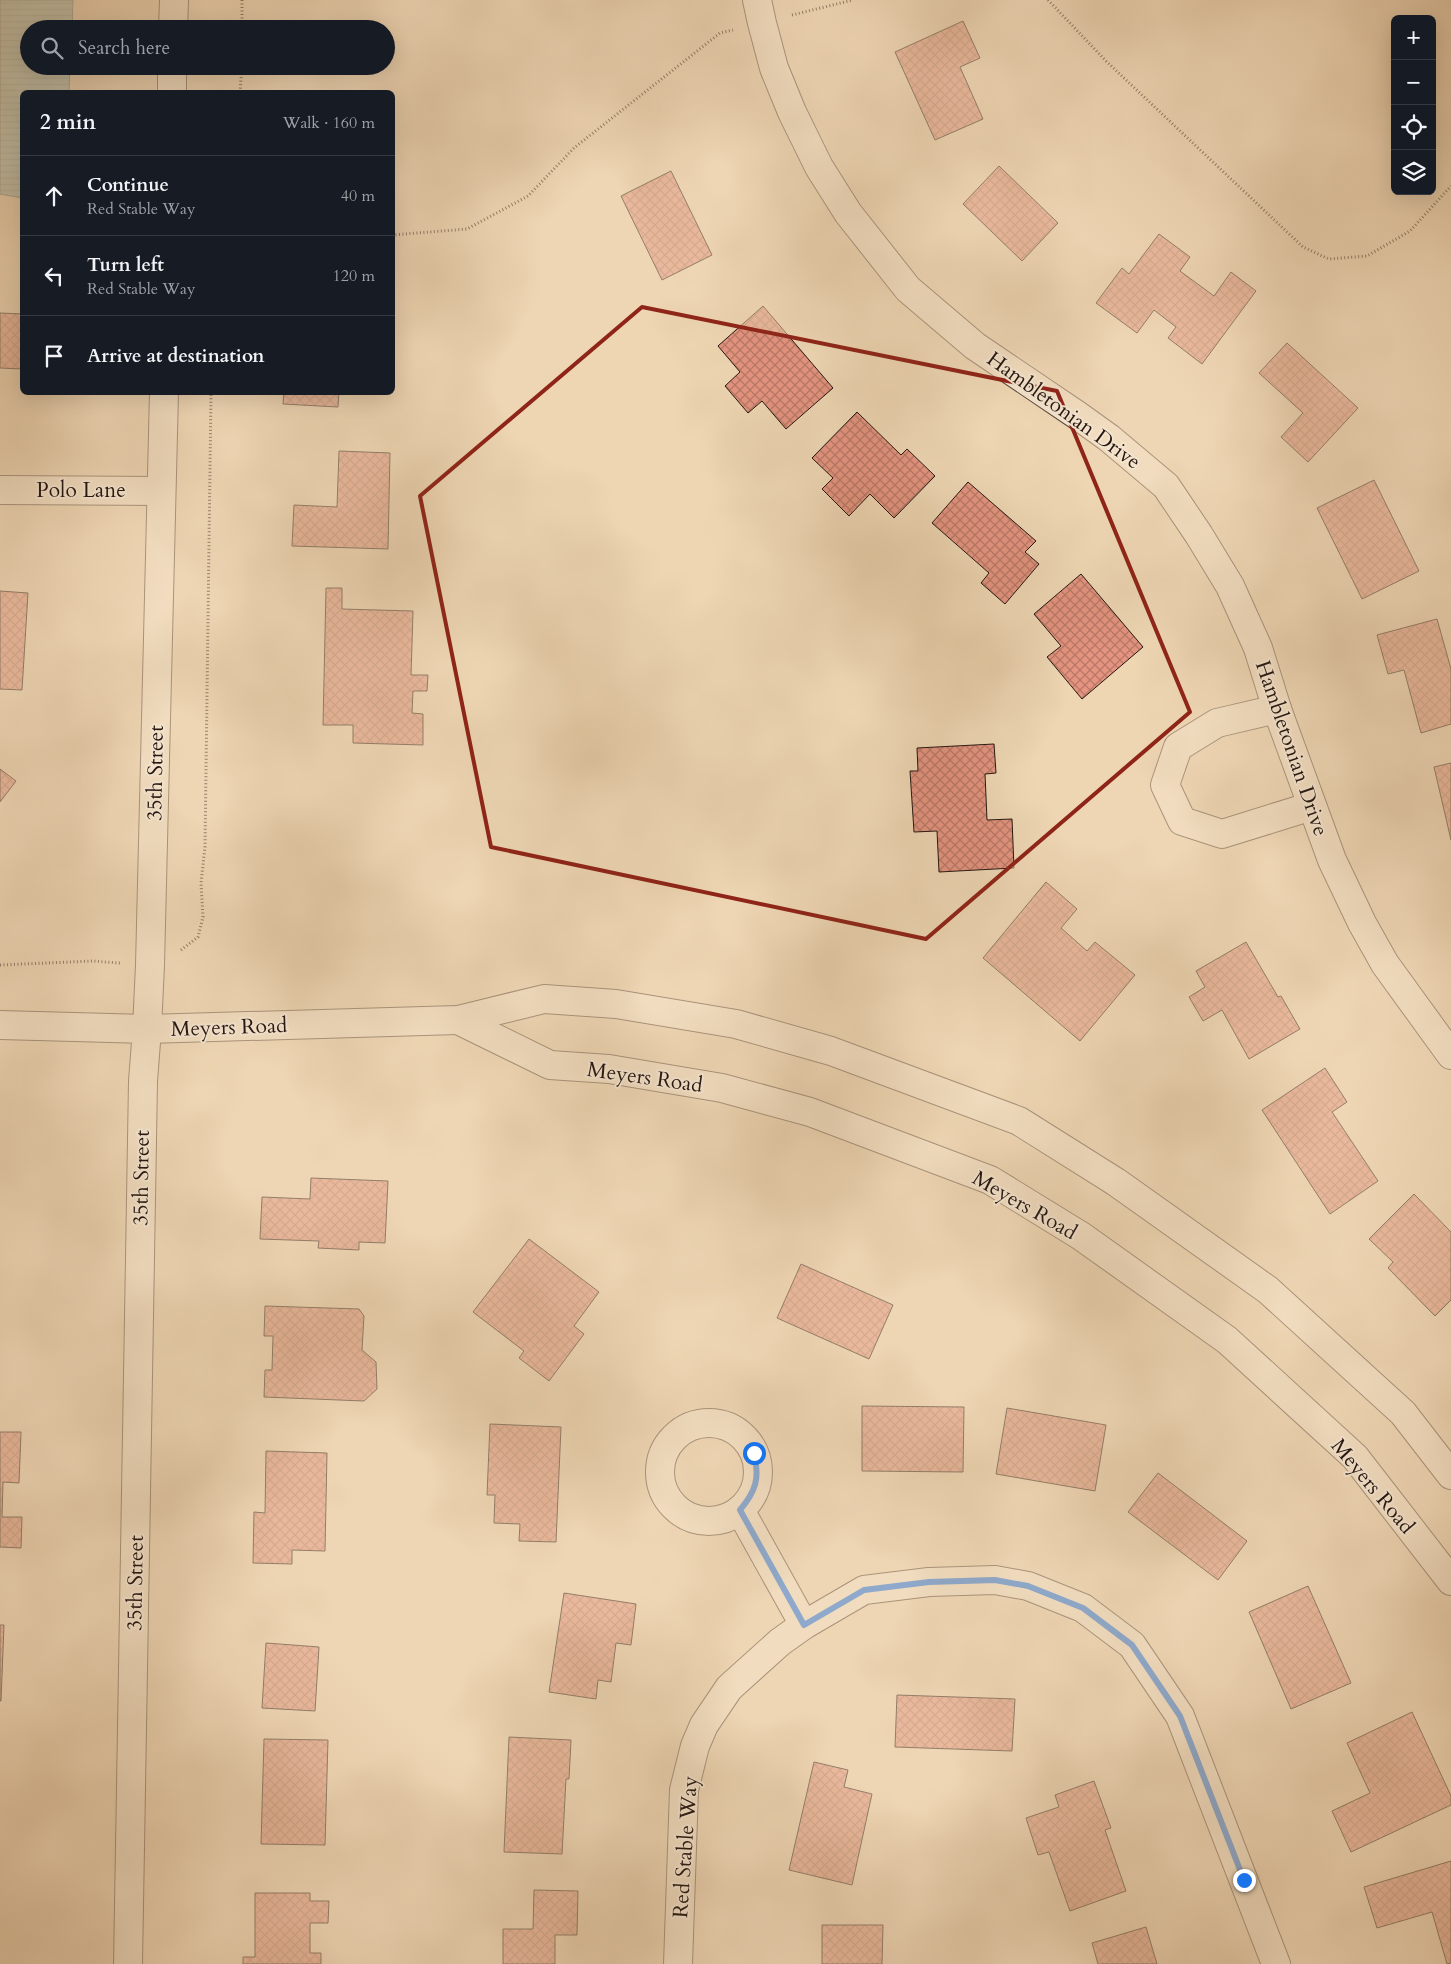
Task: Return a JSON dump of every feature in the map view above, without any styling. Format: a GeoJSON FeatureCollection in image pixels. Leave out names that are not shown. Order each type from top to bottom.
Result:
{"type":"FeatureCollection","features":[{"type":"Feature","properties":{"kind":"street"},"geometry":{"type":"LineString","coordinates":[[173,20],[174,0]]}},
{"type":"Feature","properties":{"kind":"street","name":"Hambletonian Drive"},"geometry":{"type":"LineString","coordinates":[[759,11],[774,68],[792,112],[819,166],[848,213],[908,289],[974,346],[1085,420],[1166,486],[1199,535],[1230,586],[1258,648],[1277,709],[1332,860],[1362,923],[1386,964],[1451,1055]]}},
{"type":"Feature","properties":{"kind":"street"},"geometry":{"type":"LineString","coordinates":[[172,75],[172,90]]}},
{"type":"Feature","properties":{"kind":"street","name":"35th Street"},"geometry":{"type":"LineString","coordinates":[[128,1964],[143,1081],[150,965],[164,395]]}},
{"type":"Feature","properties":{"kind":"street","name":"Polo Lane"},"geometry":{"type":"LineString","coordinates":[[0,490],[161,491]]}},
{"type":"Feature","properties":{"kind":"street"},"geometry":{"type":"LineString","coordinates":[[1277,709],[1217,723],[1178,747],[1165,785],[1182,821],[1222,834],[1312,806]]}},
{"type":"Feature","properties":{"kind":"street","name":"Meyers Road"},"geometry":{"type":"LineString","coordinates":[[0,1026],[147,1029],[458,1020],[544,999],[616,1004],[736,1024],[831,1051],[1019,1121],[1116,1182],[1268,1290],[1403,1413],[1451,1475]]}},
{"type":"Feature","properties":{"kind":"street","name":"Meyers Road"},"geometry":{"type":"LineString","coordinates":[[458,1020],[550,1065],[609,1069],[722,1088],[810,1112],[990,1180],[1081,1236],[1227,1340],[1355,1457],[1451,1581]]}},
{"type":"Feature","properties":{"kind":"street"},"geometry":{"type":"LineString","coordinates":[[740,1510],[804,1625]]}},
{"type":"Feature","properties":{"kind":"street","name":"Red Stable Way"},"geometry":{"type":"LineString","coordinates":[[678,1964],[684,1790],[695,1746],[704,1725],[729,1688],[780,1642],[804,1625],[864,1590],[929,1582],[995,1580],[1028,1586],[1083,1608],[1132,1645],[1180,1716],[1276,1964]]}},
{"type":"Feature","properties":{"kind":"path"},"geometry":{"type":"LineString","coordinates":[[242,0],[242,20]]}},
{"type":"Feature","properties":{"kind":"path"},"geometry":{"type":"LineString","coordinates":[[395,235],[467,229],[528,196],[574,148],[720,33],[759,11],[853,0]]}},
{"type":"Feature","properties":{"kind":"path"},"geometry":{"type":"LineString","coordinates":[[1048,0],[1106,60],[1303,247],[1329,259],[1367,256],[1410,231],[1451,186]]}},
{"type":"Feature","properties":{"kind":"path"},"geometry":{"type":"LineString","coordinates":[[240,90],[241,75]]}},
{"type":"Feature","properties":{"kind":"path"},"geometry":{"type":"LineString","coordinates":[[0,965],[94,961],[150,965],[162,964],[198,937],[203,917],[202,883],[205,847],[211,395]]}},
{"type":"Feature","properties":{"kind":"highlighted area"},"geometry":{"type":"Polygon","coordinates":[[[642,307],[1057,391],[1190,712],[926,939],[491,847],[420,496],[642,307]]]}},
{"type":"Feature","properties":{"kind":"water"},"geometry":{"type":"Polygon","coordinates":[[[0,0],[73,0],[72,20],[20,20],[20,75],[70,75],[69,90],[20,90],[20,198],[0,194],[0,0]]]}},
{"type":"Feature","properties":{"kind":"building"},"geometry":{"type":"Polygon","coordinates":[[[963,21],[980,58],[960,67],[983,119],[935,140],[895,52],[963,21]]]}},
{"type":"Feature","properties":{"kind":"building"},"geometry":{"type":"Polygon","coordinates":[[[999,166],[1058,223],[1022,261],[963,204],[999,166]]]}},
{"type":"Feature","properties":{"kind":"building"},"geometry":{"type":"Polygon","coordinates":[[[671,171],[712,255],[662,280],[621,196],[671,171]]]}},
{"type":"Feature","properties":{"kind":"building"},"geometry":{"type":"Polygon","coordinates":[[[1159,234],[1190,257],[1180,271],[1214,296],[1231,272],[1256,291],[1202,364],[1168,338],[1176,327],[1154,310],[1137,333],[1096,303],[1122,268],[1129,274],[1159,234]]]}},
{"type":"Feature","properties":{"kind":"building"},"geometry":{"type":"Polygon","coordinates":[[[763,306],[833,388],[786,429],[762,401],[748,413],[725,386],[740,372],[718,346],[763,306]]]}},
{"type":"Feature","properties":{"kind":"building"},"geometry":{"type":"Polygon","coordinates":[[[0,313],[20,314],[20,369],[0,368],[0,313]]]}},
{"type":"Feature","properties":{"kind":"building"},"geometry":{"type":"Polygon","coordinates":[[[1287,343],[1358,408],[1308,462],[1281,437],[1303,413],[1259,373],[1287,343]]]}},
{"type":"Feature","properties":{"kind":"building"},"geometry":{"type":"Polygon","coordinates":[[[284,395],[339,395],[338,407],[283,404],[284,395]]]}},
{"type":"Feature","properties":{"kind":"building"},"geometry":{"type":"Polygon","coordinates":[[[857,412],[901,455],[907,449],[935,476],[894,518],[870,494],[849,516],[822,489],[833,478],[812,458],[857,412]]]}},
{"type":"Feature","properties":{"kind":"building"},"geometry":{"type":"Polygon","coordinates":[[[339,451],[390,453],[388,549],[292,546],[294,505],[337,507],[339,451]]]}},
{"type":"Feature","properties":{"kind":"building"},"geometry":{"type":"Polygon","coordinates":[[[1374,480],[1419,571],[1362,599],[1317,508],[1374,480]]]}},
{"type":"Feature","properties":{"kind":"building"},"geometry":{"type":"Polygon","coordinates":[[[968,482],[1036,541],[1025,552],[1039,564],[1005,604],[981,583],[989,573],[932,523],[968,482]]]}},
{"type":"Feature","properties":{"kind":"building"},"geometry":{"type":"Polygon","coordinates":[[[1081,574],[1143,647],[1082,699],[1047,657],[1061,646],[1034,614],[1081,574]]]}},
{"type":"Feature","properties":{"kind":"building"},"geometry":{"type":"Polygon","coordinates":[[[326,588],[342,588],[342,609],[413,611],[411,675],[428,675],[427,691],[413,691],[412,713],[423,714],[423,745],[353,743],[353,725],[323,725],[326,588]]]}},
{"type":"Feature","properties":{"kind":"building"},"geometry":{"type":"Polygon","coordinates":[[[0,591],[28,593],[22,690],[0,689],[0,591]]]}},
{"type":"Feature","properties":{"kind":"building"},"geometry":{"type":"Polygon","coordinates":[[[1437,619],[1451,669],[1451,724],[1421,733],[1404,670],[1388,674],[1377,635],[1437,619]]]}},
{"type":"Feature","properties":{"kind":"building"},"geometry":{"type":"Polygon","coordinates":[[[994,744],[996,773],[985,774],[987,820],[1012,819],[1014,868],[939,872],[937,831],[914,832],[910,771],[918,771],[917,748],[994,744]]]}},
{"type":"Feature","properties":{"kind":"building"},"geometry":{"type":"Polygon","coordinates":[[[1451,763],[1451,840],[1434,767],[1451,763]]]}},
{"type":"Feature","properties":{"kind":"building"},"geometry":{"type":"Polygon","coordinates":[[[0,769],[16,781],[0,802],[0,769]]]}},
{"type":"Feature","properties":{"kind":"building"},"geometry":{"type":"Polygon","coordinates":[[[1046,882],[1077,909],[1061,928],[1087,951],[1095,942],[1135,975],[1080,1041],[983,958],[1046,882]]]}},
{"type":"Feature","properties":{"kind":"building"},"geometry":{"type":"Polygon","coordinates":[[[1246,942],[1278,997],[1281,996],[1300,1029],[1249,1059],[1222,1010],[1203,1021],[1189,997],[1205,987],[1196,971],[1246,942]]]}},
{"type":"Feature","properties":{"kind":"building"},"geometry":{"type":"Polygon","coordinates":[[[1325,1068],[1347,1102],[1332,1112],[1378,1181],[1330,1214],[1262,1110],[1325,1068]]]}},
{"type":"Feature","properties":{"kind":"building"},"geometry":{"type":"Polygon","coordinates":[[[311,1178],[388,1181],[385,1243],[359,1242],[359,1250],[318,1248],[319,1241],[260,1239],[262,1197],[310,1199],[311,1178]]]}},
{"type":"Feature","properties":{"kind":"building"},"geometry":{"type":"Polygon","coordinates":[[[1414,1194],[1451,1232],[1451,1300],[1435,1316],[1388,1268],[1393,1262],[1369,1239],[1414,1194]]]}},
{"type":"Feature","properties":{"kind":"building"},"geometry":{"type":"Polygon","coordinates":[[[529,1239],[599,1292],[574,1326],[584,1334],[549,1381],[519,1358],[524,1351],[473,1312],[529,1239]]]}},
{"type":"Feature","properties":{"kind":"building"},"geometry":{"type":"Polygon","coordinates":[[[801,1264],[893,1305],[869,1359],[777,1318],[801,1264]]]}},
{"type":"Feature","properties":{"kind":"building"},"geometry":{"type":"Polygon","coordinates":[[[265,1306],[359,1309],[364,1316],[362,1350],[376,1362],[377,1389],[364,1401],[264,1397],[265,1370],[272,1370],[273,1336],[264,1336],[265,1306]]]}},
{"type":"Feature","properties":{"kind":"building"},"geometry":{"type":"Polygon","coordinates":[[[862,1406],[964,1407],[963,1472],[862,1471],[862,1406]]]}},
{"type":"Feature","properties":{"kind":"building"},"geometry":{"type":"Polygon","coordinates":[[[1007,1408],[1106,1425],[1095,1491],[996,1474],[1007,1408]]]}},
{"type":"Feature","properties":{"kind":"building"},"geometry":{"type":"Polygon","coordinates":[[[490,1424],[561,1427],[556,1542],[519,1541],[520,1524],[494,1523],[495,1495],[487,1495],[490,1424]]]}},
{"type":"Feature","properties":{"kind":"building"},"geometry":{"type":"Polygon","coordinates":[[[0,1432],[21,1432],[19,1483],[3,1482],[2,1517],[22,1517],[21,1548],[0,1547],[0,1432]]]}},
{"type":"Feature","properties":{"kind":"building"},"geometry":{"type":"Polygon","coordinates":[[[266,1451],[327,1453],[325,1551],[292,1550],[292,1564],[253,1563],[254,1512],[265,1513],[266,1451]]]}},
{"type":"Feature","properties":{"kind":"building"},"geometry":{"type":"Polygon","coordinates":[[[1158,1473],[1247,1541],[1218,1580],[1128,1512],[1158,1473]]]}},
{"type":"Feature","properties":{"kind":"building"},"geometry":{"type":"Polygon","coordinates":[[[1308,1586],[1351,1683],[1291,1709],[1249,1612],[1308,1586]]]}},
{"type":"Feature","properties":{"kind":"building"},"geometry":{"type":"Polygon","coordinates":[[[564,1593],[636,1604],[631,1645],[616,1643],[611,1682],[598,1680],[596,1699],[549,1692],[564,1593]]]}},
{"type":"Feature","properties":{"kind":"building"},"geometry":{"type":"Polygon","coordinates":[[[0,1625],[4,1625],[1,1701],[0,1701],[0,1625]]]}},
{"type":"Feature","properties":{"kind":"building"},"geometry":{"type":"Polygon","coordinates":[[[266,1643],[319,1647],[315,1711],[262,1708],[266,1643]]]}},
{"type":"Feature","properties":{"kind":"building"},"geometry":{"type":"Polygon","coordinates":[[[897,1695],[1015,1699],[1012,1751],[895,1747],[897,1695]]]}},
{"type":"Feature","properties":{"kind":"building"},"geometry":{"type":"Polygon","coordinates":[[[1412,1712],[1451,1796],[1451,1805],[1351,1852],[1332,1811],[1370,1793],[1347,1743],[1412,1712]]]}},
{"type":"Feature","properties":{"kind":"building"},"geometry":{"type":"Polygon","coordinates":[[[509,1737],[571,1740],[569,1779],[566,1779],[562,1854],[504,1852],[509,1737]]]}},
{"type":"Feature","properties":{"kind":"building"},"geometry":{"type":"Polygon","coordinates":[[[264,1739],[328,1740],[325,1845],[261,1844],[264,1739]]]}},
{"type":"Feature","properties":{"kind":"building"},"geometry":{"type":"Polygon","coordinates":[[[814,1762],[848,1770],[844,1787],[872,1794],[852,1885],[789,1870],[814,1762]]]}},
{"type":"Feature","properties":{"kind":"building"},"geometry":{"type":"Polygon","coordinates":[[[1094,1781],[1111,1828],[1105,1830],[1126,1891],[1070,1911],[1049,1852],[1038,1855],[1026,1818],[1059,1807],[1055,1795],[1094,1781]]]}},
{"type":"Feature","properties":{"kind":"building"},"geometry":{"type":"Polygon","coordinates":[[[1451,1861],[1451,1963],[1447,1964],[1432,1912],[1377,1928],[1364,1887],[1451,1861]]]}},
{"type":"Feature","properties":{"kind":"building"},"geometry":{"type":"Polygon","coordinates":[[[534,1890],[578,1891],[577,1935],[555,1935],[555,1964],[503,1964],[503,1929],[533,1929],[534,1890]]]}},
{"type":"Feature","properties":{"kind":"building"},"geometry":{"type":"Polygon","coordinates":[[[255,1893],[310,1893],[310,1901],[329,1901],[328,1923],[310,1923],[310,1953],[321,1953],[321,1964],[243,1964],[243,1957],[255,1957],[255,1893]]]}},
{"type":"Feature","properties":{"kind":"building"},"geometry":{"type":"Polygon","coordinates":[[[822,1925],[883,1925],[882,1964],[822,1964],[822,1925]]]}},
{"type":"Feature","properties":{"kind":"building"},"geometry":{"type":"Polygon","coordinates":[[[1146,1927],[1157,1964],[1098,1964],[1092,1943],[1146,1927]]]}},
{"type":"Feature","properties":{"kind":"route"},"geometry":{"type":"LineString","coordinates":[[754,1453],[758,1468],[756,1484],[750,1498],[740,1510],[804,1625],[864,1590],[929,1582],[995,1580],[1028,1586],[1083,1608],[1132,1645],[1180,1716],[1244,1880]]}}]}
